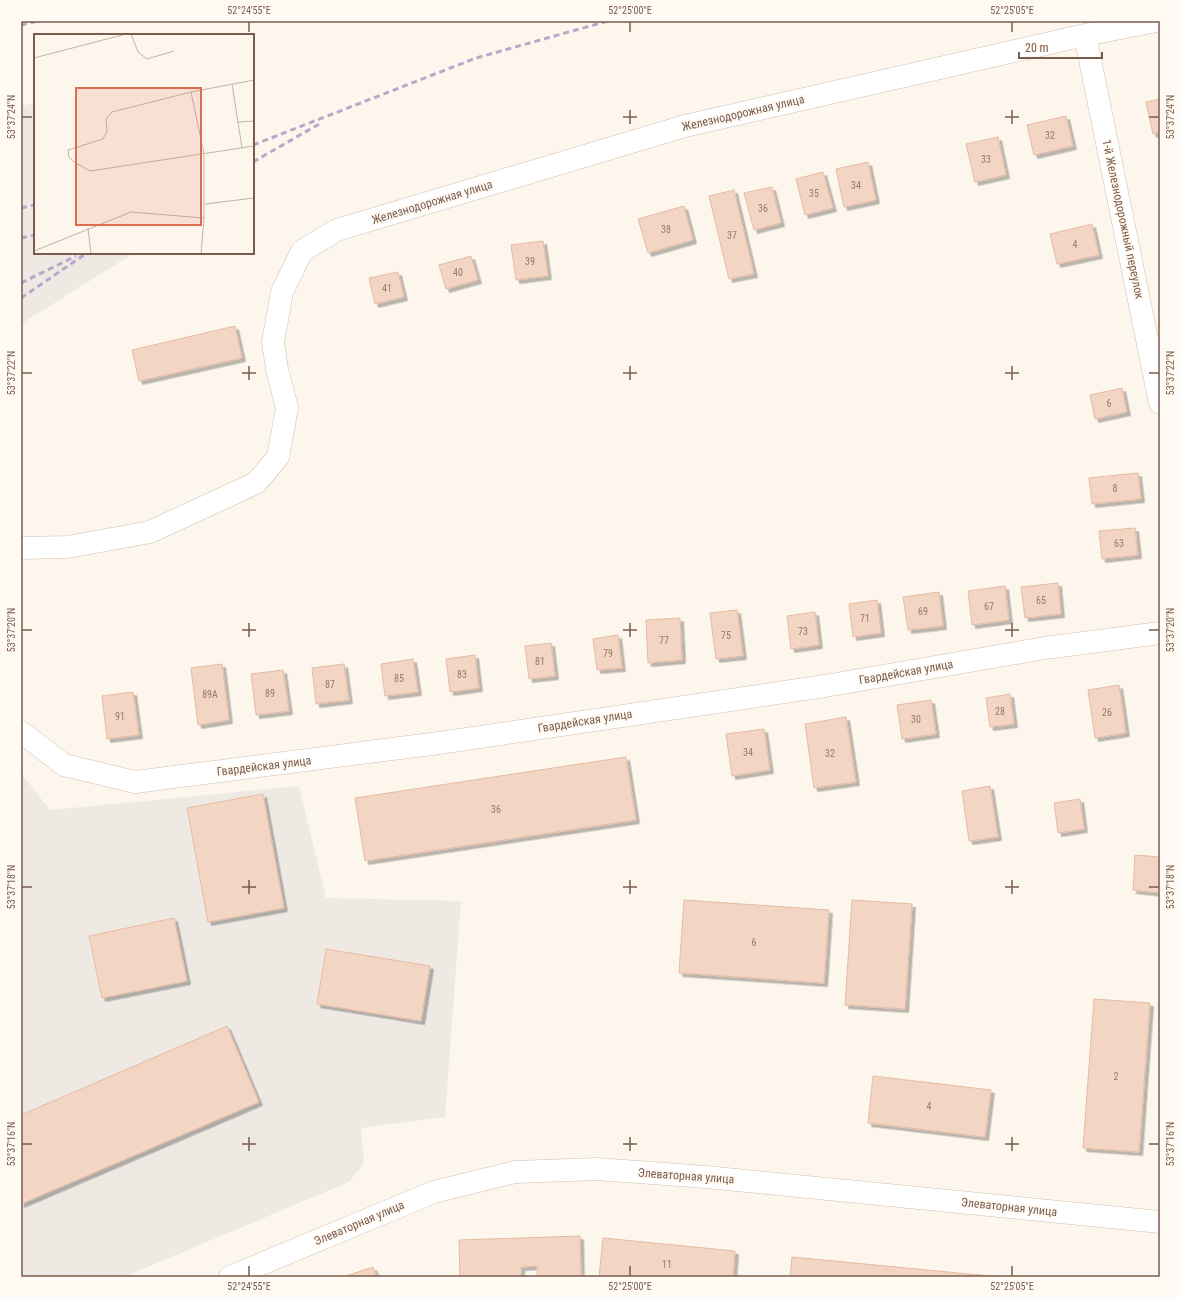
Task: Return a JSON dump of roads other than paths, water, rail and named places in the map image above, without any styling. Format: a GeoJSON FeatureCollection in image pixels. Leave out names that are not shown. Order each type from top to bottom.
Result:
{"type":"FeatureCollection","features":[{"type":"Feature","properties":{"kind":"street","name":"Железнодорожная улица"},"geometry":{"type":"LineString","coordinates":[[21,548],[68,548],[150,532],[256,483],[278,457],[287,408],[277,369],[273,342],[282,292],[302,251],[336,230],[685,126],[1085,35],[1156,21]]}},
{"type":"Feature","properties":{"kind":"street","name":"1-й Железнодорожный переулок"},"geometry":{"type":"LineString","coordinates":[[1085,35],[1160,402]]}},
{"type":"Feature","properties":{"kind":"street","name":"Гвардейская улица"},"geometry":{"type":"LineString","coordinates":[[21,732],[64,765],[135,782],[439,743],[825,686],[1045,648],[1160,633]]}},
{"type":"Feature","properties":{"kind":"street","name":"Элеваторная улица"},"geometry":{"type":"LineString","coordinates":[[230,1277],[434,1192],[515,1172],[597,1169],[706,1177],[1160,1222]]}},
{"type":"Feature","properties":{"kind":"railway"},"geometry":{"type":"LineString","coordinates":[[21,25],[38,21]]}},
{"type":"Feature","properties":{"kind":"railway"},"geometry":{"type":"LineString","coordinates":[[254,145],[476,58],[608,21]]}},
{"type":"Feature","properties":{"kind":"railway"},"geometry":{"type":"LineString","coordinates":[[254,161],[321,123]]}},
{"type":"Feature","properties":{"kind":"railway"},"geometry":{"type":"LineString","coordinates":[[21,208],[34,205]]}},
{"type":"Feature","properties":{"kind":"railway"},"geometry":{"type":"LineString","coordinates":[[21,238],[34,235]]}},
{"type":"Feature","properties":{"kind":"railway"},"geometry":{"type":"LineString","coordinates":[[21,298],[86,254]]}},
{"type":"Feature","properties":{"kind":"railway"},"geometry":{"type":"LineString","coordinates":[[21,283],[76,256]]}}]}
